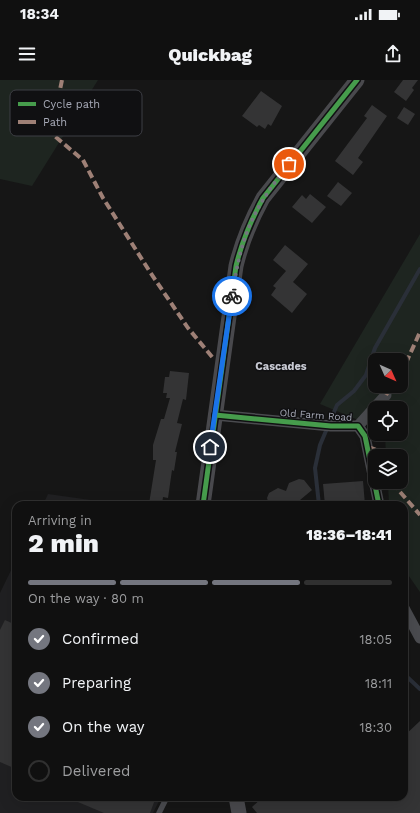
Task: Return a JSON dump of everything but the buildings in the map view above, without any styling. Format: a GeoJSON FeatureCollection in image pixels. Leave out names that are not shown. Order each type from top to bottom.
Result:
{"type":"FeatureCollection","features":[{"type":"Feature","properties":{"kind":"street"},"geometry":{"type":"LineString","coordinates":[[204,501],[236,266],[241,246],[251,219],[263,198],[275,181],[358,80]]}},
{"type":"Feature","properties":{"kind":"street"},"geometry":{"type":"LineString","coordinates":[[358,426],[386,395]]}},
{"type":"Feature","properties":{"kind":"street","name":"Old Farm Road"},"geometry":{"type":"LineString","coordinates":[[215,415],[316,425],[358,426],[365,436],[378,501]]}},
{"type":"Feature","properties":{"kind":"street"},"geometry":{"type":"LineString","coordinates":[[408,616],[420,638]]}},
{"type":"Feature","properties":{"kind":"street"},"geometry":{"type":"LineString","coordinates":[[237,801],[239,813]]}},
{"type":"Feature","properties":{"kind":"lane"},"geometry":{"type":"LineString","coordinates":[[159,813],[165,801]]}},
{"type":"Feature","properties":{"kind":"shaded area"},"geometry":{"type":"Polygon","coordinates":[[[0,80],[98,80],[92,90],[10,90],[10,136],[63,136],[32,186],[0,179],[0,80]]]}},
{"type":"Feature","properties":{"kind":"shaded area"},"geometry":{"type":"Polygon","coordinates":[[[420,234],[420,592],[408,575],[408,501],[389,501],[388,489],[408,489],[408,449],[386,449],[385,441],[408,441],[408,401],[368,401],[368,424],[320,404],[420,234]]]}},
{"type":"Feature","properties":{"kind":"shaded area"},"geometry":{"type":"Polygon","coordinates":[[[48,494],[98,501],[45,501],[48,494]]]}},
{"type":"Feature","properties":{"kind":"shaded area"},"geometry":{"type":"Polygon","coordinates":[[[12,568],[12,801],[159,801],[153,813],[0,813],[0,593],[12,568]]]}},
{"type":"Feature","properties":{"kind":"waterway"},"geometry":{"type":"LineString","coordinates":[[319,501],[315,468],[320,445],[337,405],[354,391],[366,375],[375,348],[420,269]]}},
{"type":"Feature","properties":{"kind":"waterway"},"geometry":{"type":"LineString","coordinates":[[408,678],[420,689]]}},
{"type":"Feature","properties":{"kind":"marked path"},"geometry":{"type":"LineString","coordinates":[[60,90],[62,80]]}},
{"type":"Feature","properties":{"kind":"marked path"},"geometry":{"type":"LineString","coordinates":[[55,136],[83,160],[103,198],[150,272],[188,328],[213,358]]}},
{"type":"Feature","properties":{"kind":"marked path"},"geometry":{"type":"LineString","coordinates":[[408,359],[420,332]]}},
{"type":"Feature","properties":{"kind":"marked path"},"geometry":{"type":"LineString","coordinates":[[368,447],[374,449]]}},
{"type":"Feature","properties":{"kind":"marked path"},"geometry":{"type":"LineString","coordinates":[[398,489],[408,501]]}},
{"type":"Feature","properties":{"kind":"marked path"},"geometry":{"type":"LineString","coordinates":[[408,501],[420,515]]}},
{"type":"Feature","properties":{"kind":"cycle path"},"geometry":{"type":"LineString","coordinates":[[204,501],[236,266],[244,239],[263,198],[357,80]]}},
{"type":"Feature","properties":{"kind":"cycle path"},"geometry":{"type":"LineString","coordinates":[[215,415],[331,426],[358,426],[365,436],[378,501]]}},
{"type":"Feature","properties":{"kind":"way so far"},"geometry":{"type":"LineString","coordinates":[[232,296],[236,266],[241,246],[251,219],[263,198],[289,164]]}},
{"type":"Feature","properties":{"kind":"district","name":"Cascades"},"geometry":{"type":"Point","coordinates":[281,366]}},
{"type":"Feature","properties":{"kind":"route"},"geometry":{"type":"LineString","coordinates":[[210,447],[232,296]]}}]}
